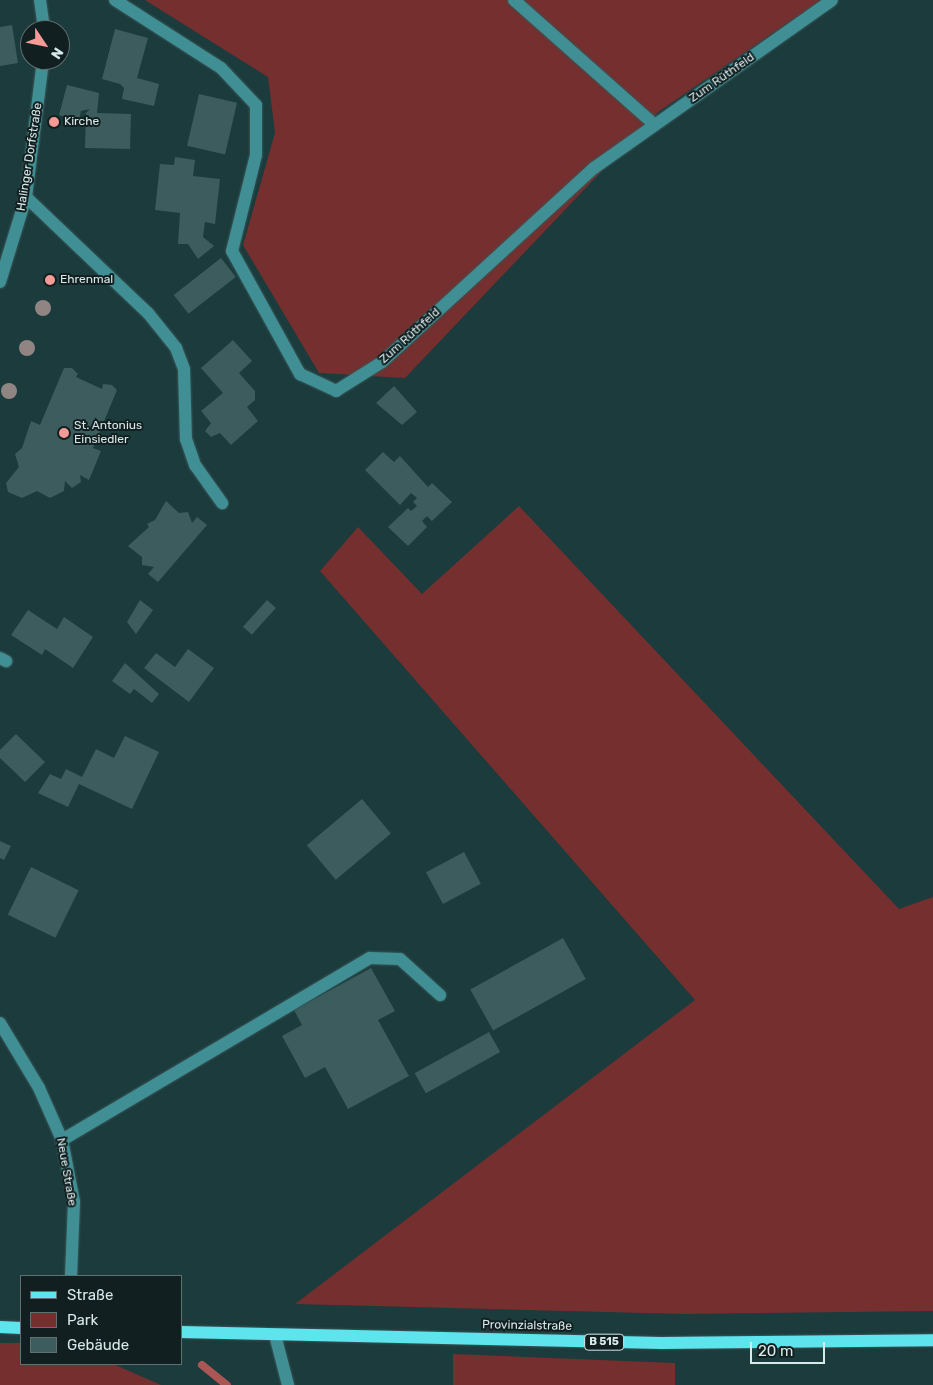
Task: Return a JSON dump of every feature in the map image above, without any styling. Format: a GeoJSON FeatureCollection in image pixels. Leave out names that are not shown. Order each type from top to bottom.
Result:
{"type":"FeatureCollection","features":[{"type":"Feature","properties":{"kind":"main road"},"geometry":{"type":"LineString","coordinates":[[0,1327],[20,1328]]}},
{"type":"Feature","properties":{"kind":"main road","name":"Provinzialstraße"},"geometry":{"type":"LineString","coordinates":[[182,1332],[661,1343],[933,1340]]}},
{"type":"Feature","properties":{"kind":"street"},"geometry":{"type":"LineString","coordinates":[[40,0],[43,20]]}},
{"type":"Feature","properties":{"kind":"street","name":"Zum Rüthfeld"},"geometry":{"type":"LineString","coordinates":[[115,0],[221,68],[256,105],[256,156],[232,251],[300,374],[336,391],[382,362],[594,168],[832,0]]}},
{"type":"Feature","properties":{"kind":"street"},"geometry":{"type":"LineString","coordinates":[[514,0],[655,125]]}},
{"type":"Feature","properties":{"kind":"street","name":"Halinger Dorfstraße"},"geometry":{"type":"LineString","coordinates":[[0,282],[26,197],[42,70]]}},
{"type":"Feature","properties":{"kind":"street"},"geometry":{"type":"LineString","coordinates":[[26,197],[148,313],[176,348],[184,369],[186,439],[196,465],[222,503]]}},
{"type":"Feature","properties":{"kind":"street"},"geometry":{"type":"LineString","coordinates":[[62,1140],[370,958],[400,959],[440,995]]}},
{"type":"Feature","properties":{"kind":"street","name":"Neue Straße"},"geometry":{"type":"LineString","coordinates":[[0,1023],[39,1088],[62,1140],[74,1202],[71,1275]]}},
{"type":"Feature","properties":{"kind":"street"},"geometry":{"type":"LineString","coordinates":[[275,1335],[288,1385]]}},
{"type":"Feature","properties":{"kind":"green space"},"geometry":{"type":"Polygon","coordinates":[[[145,0],[821,0],[658,112],[405,378],[319,373],[243,245],[275,133],[268,77],[145,0]]]}},
{"type":"Feature","properties":{"kind":"green space"},"geometry":{"type":"Polygon","coordinates":[[[519,506],[899,909],[933,897],[933,1311],[684,1314],[295,1304],[695,1000],[320,571],[358,527],[422,594],[519,506]]]}},
{"type":"Feature","properties":{"kind":"green space"},"geometry":{"type":"Polygon","coordinates":[[[0,1343],[20,1343],[20,1365],[115,1365],[161,1385],[0,1385],[0,1343]]]}},
{"type":"Feature","properties":{"kind":"green space"},"geometry":{"type":"Polygon","coordinates":[[[453,1354],[675,1363],[675,1385],[453,1385],[453,1354]]]}},
{"type":"Feature","properties":{"kind":"building"},"geometry":{"type":"Polygon","coordinates":[[[12,25],[18,63],[0,66],[0,27],[12,25]]]}},
{"type":"Feature","properties":{"kind":"building"},"geometry":{"type":"Polygon","coordinates":[[[115,29],[148,38],[137,78],[159,84],[154,106],[122,99],[124,88],[120,84],[102,79],[115,29]]]}},
{"type":"Feature","properties":{"kind":"building"},"geometry":{"type":"Polygon","coordinates":[[[67,85],[99,93],[97,113],[131,114],[130,149],[85,148],[86,113],[90,109],[81,111],[79,121],[59,115],[67,85]]]}},
{"type":"Feature","properties":{"kind":"building"},"geometry":{"type":"Polygon","coordinates":[[[199,94],[237,103],[225,154],[187,146],[199,94]]]}},
{"type":"Feature","properties":{"kind":"building"},"geometry":{"type":"Polygon","coordinates":[[[175,157],[195,160],[193,176],[220,179],[215,224],[205,222],[203,237],[214,246],[198,259],[188,244],[178,244],[180,213],[155,210],[160,164],[174,165],[175,157]]]}},
{"type":"Feature","properties":{"kind":"building"},"geometry":{"type":"Polygon","coordinates":[[[221,258],[236,277],[188,314],[174,295],[221,258]]]}},
{"type":"Feature","properties":{"kind":"building"},"geometry":{"type":"Polygon","coordinates":[[[233,340],[252,361],[239,373],[255,391],[255,400],[247,407],[258,421],[231,445],[220,433],[211,437],[205,431],[211,423],[201,411],[223,393],[201,368],[233,340]]]}},
{"type":"Feature","properties":{"kind":"building","name":"St. Antonius Einsiedler"},"geometry":{"type":"Polygon","coordinates":[[[64,368],[72,368],[78,374],[76,377],[102,389],[103,384],[112,385],[117,390],[93,448],[101,451],[89,480],[80,475],[81,482],[72,488],[65,481],[64,491],[50,498],[37,491],[22,498],[8,492],[6,483],[19,467],[15,454],[22,448],[31,421],[40,425],[64,368]]]}},
{"type":"Feature","properties":{"kind":"building"},"geometry":{"type":"Polygon","coordinates":[[[394,386],[417,412],[402,425],[376,403],[394,386]]]}},
{"type":"Feature","properties":{"kind":"building"},"geometry":{"type":"Polygon","coordinates":[[[383,452],[394,462],[400,456],[428,487],[432,483],[452,502],[432,521],[427,516],[422,521],[427,527],[408,546],[388,527],[408,508],[411,511],[417,506],[413,502],[417,498],[411,493],[400,505],[365,470],[383,452]]]}},
{"type":"Feature","properties":{"kind":"building"},"geometry":{"type":"Polygon","coordinates":[[[166,501],[179,513],[188,512],[192,523],[197,517],[207,525],[158,582],[148,574],[154,567],[142,565],[142,557],[128,546],[149,527],[147,524],[155,520],[166,501]]]}},
{"type":"Feature","properties":{"kind":"building"},"geometry":{"type":"Polygon","coordinates":[[[140,600],[153,610],[136,634],[127,622],[140,600]]]}},
{"type":"Feature","properties":{"kind":"building"},"geometry":{"type":"Polygon","coordinates":[[[267,600],[276,608],[252,635],[243,627],[267,600]]]}},
{"type":"Feature","properties":{"kind":"building"},"geometry":{"type":"Polygon","coordinates":[[[28,610],[57,629],[64,617],[93,637],[73,668],[45,649],[42,655],[11,635],[28,610]]]}},
{"type":"Feature","properties":{"kind":"building"},"geometry":{"type":"Polygon","coordinates":[[[188,649],[214,668],[189,702],[144,668],[156,653],[175,667],[188,649]]]}},
{"type":"Feature","properties":{"kind":"building"},"geometry":{"type":"Polygon","coordinates":[[[125,663],[159,694],[152,703],[134,689],[130,694],[112,681],[125,663]]]}},
{"type":"Feature","properties":{"kind":"building"},"geometry":{"type":"Polygon","coordinates":[[[16,734],[45,762],[25,782],[0,758],[0,750],[16,734]]]}},
{"type":"Feature","properties":{"kind":"building"},"geometry":{"type":"Polygon","coordinates":[[[125,736],[159,752],[132,809],[79,784],[68,807],[38,793],[50,774],[61,779],[66,769],[82,777],[96,749],[114,758],[125,736]]]}},
{"type":"Feature","properties":{"kind":"building"},"geometry":{"type":"Polygon","coordinates":[[[362,799],[391,833],[336,880],[307,845],[362,799]]]}},
{"type":"Feature","properties":{"kind":"building"},"geometry":{"type":"Polygon","coordinates":[[[0,841],[11,846],[4,860],[0,858],[0,841]]]}},
{"type":"Feature","properties":{"kind":"building"},"geometry":{"type":"Polygon","coordinates":[[[464,852],[481,884],[443,904],[426,872],[464,852]]]}},
{"type":"Feature","properties":{"kind":"building"},"geometry":{"type":"Polygon","coordinates":[[[31,867],[79,890],[55,938],[8,915],[31,867]]]}},
{"type":"Feature","properties":{"kind":"building"},"geometry":{"type":"Polygon","coordinates":[[[563,938],[586,979],[493,1030],[470,989],[563,938]]]}},
{"type":"Feature","properties":{"kind":"building"},"geometry":{"type":"Polygon","coordinates":[[[371,968],[395,1011],[378,1020],[409,1076],[348,1109],[325,1067],[305,1078],[282,1036],[302,1025],[294,1010],[371,968]]]}},
{"type":"Feature","properties":{"kind":"building"},"geometry":{"type":"Polygon","coordinates":[[[489,1032],[500,1052],[426,1093],[415,1073],[489,1032]]]}},
{"type":"Feature","properties":{"kind":"waterway"},"geometry":{"type":"LineString","coordinates":[[202,1365],[227,1385]]}},
{"type":"Feature","properties":{"kind":"place","name":"Kirche"},"geometry":{"type":"Point","coordinates":[54,122]}},
{"type":"Feature","properties":{"kind":"place","name":"Ehrenmal"},"geometry":{"type":"Point","coordinates":[50,280]}},
{"type":"Feature","properties":{"kind":"place","name":"St. Antonius Einsiedler"},"geometry":{"type":"Point","coordinates":[64,433]}}]}
